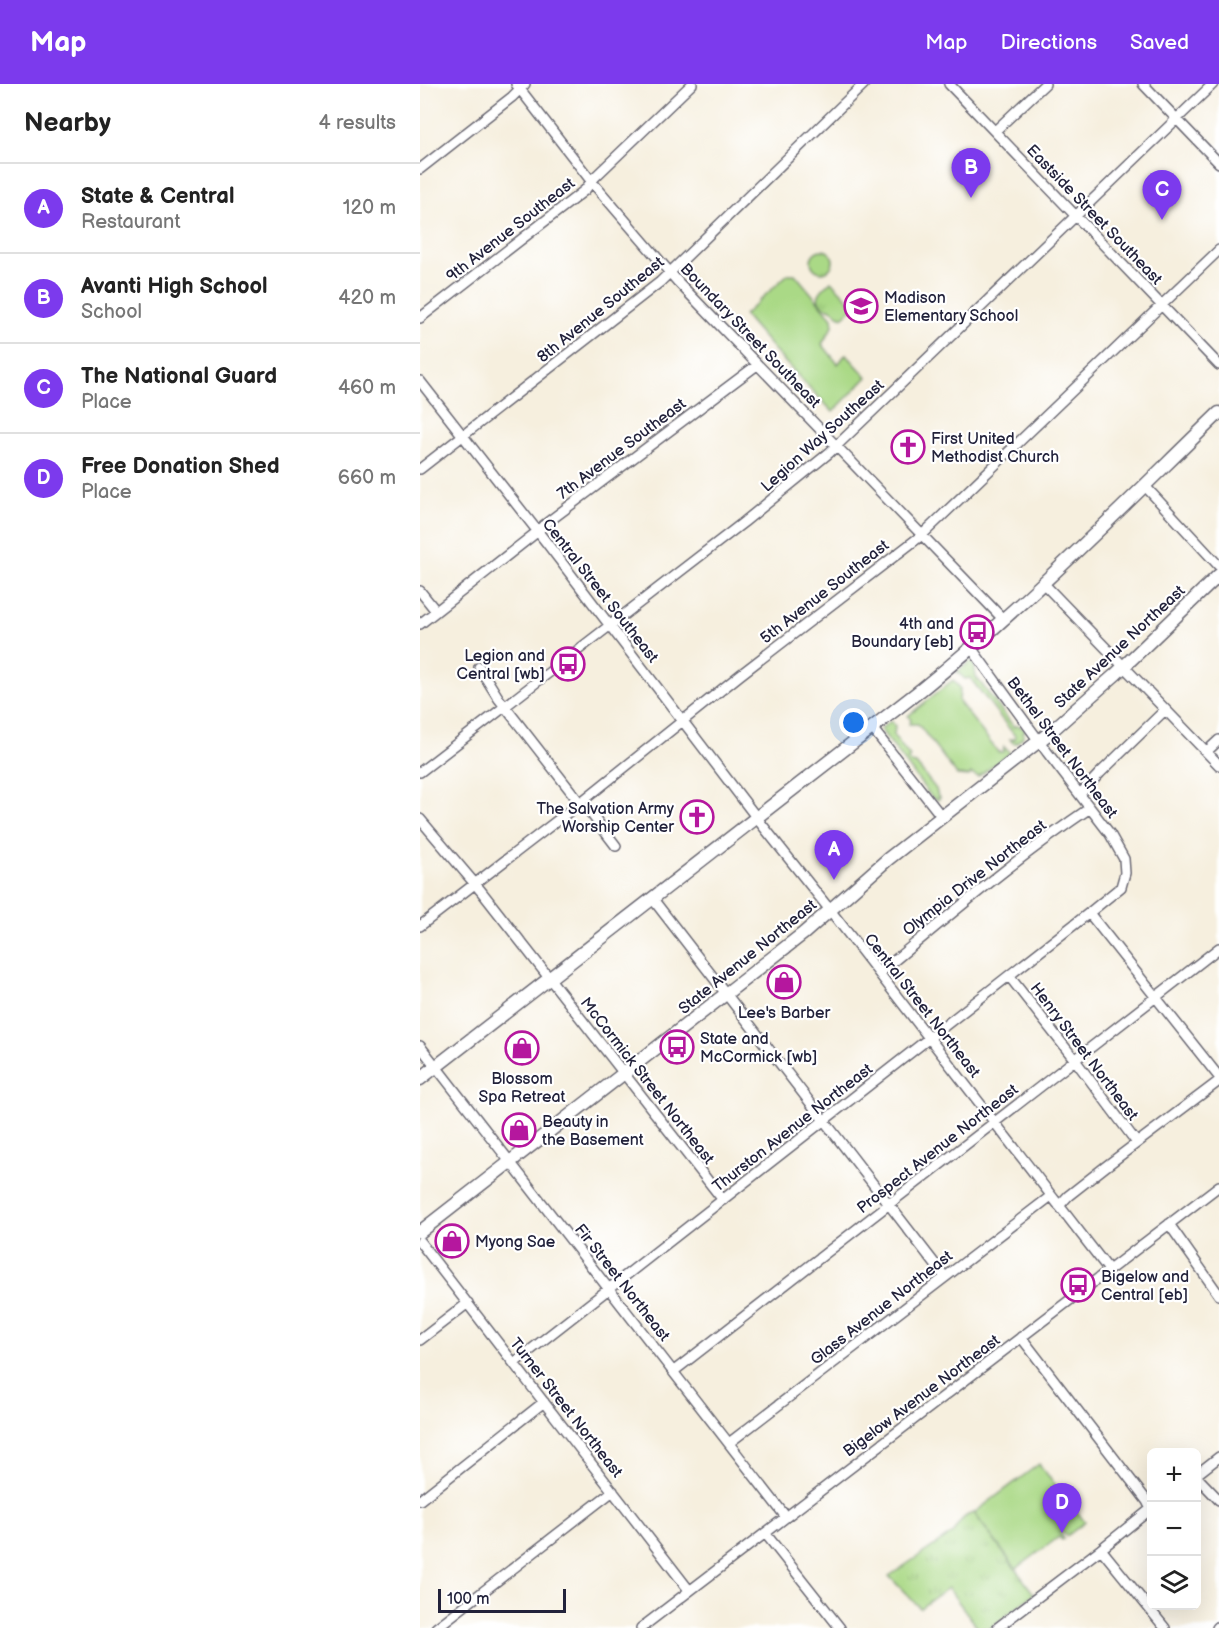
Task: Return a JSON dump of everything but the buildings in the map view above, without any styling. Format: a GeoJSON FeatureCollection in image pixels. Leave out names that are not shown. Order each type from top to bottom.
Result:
{"type":"FeatureCollection","features":[{"type":"Feature","properties":{"kind":"main road"},"geometry":{"type":"LineString","coordinates":[[420,1079],[972,649],[1219,413]]}},
{"type":"Feature","properties":{"kind":"main road","name":"State Avenue Northeast"},"geometry":{"type":"LineString","coordinates":[[420,1232],[804,933],[880,866],[1067,719],[1219,575]]}},
{"type":"Feature","properties":{"kind":"street","name":"9th Avenue Southeast"},"geometry":{"type":"LineString","coordinates":[[420,318],[585,190],[692,84]]}},
{"type":"Feature","properties":{"kind":"street","name":"8th Avenue Southeast"},"geometry":{"type":"LineString","coordinates":[[420,469],[660,282],[864,84]]}},
{"type":"Feature","properties":{"kind":"street","name":"Eastside Street Southeast"},"geometry":{"type":"LineString","coordinates":[[949,84],[1219,365]]}},
{"type":"Feature","properties":{"kind":"street"},"geometry":{"type":"LineString","coordinates":[[995,131],[1045,84]]}},
{"type":"Feature","properties":{"kind":"street"},"geometry":{"type":"LineString","coordinates":[[1143,84],[1219,163]]}},
{"type":"Feature","properties":{"kind":"street","name":"Legion Way Southeast"},"geometry":{"type":"LineString","coordinates":[[420,772],[771,501],[836,447],[1213,84]]}},
{"type":"Feature","properties":{"kind":"street","name":"Boundary Street Southeast"},"geometry":{"type":"LineString","coordinates":[[520,86],[592,182],[670,273],[1004,620]]}},
{"type":"Feature","properties":{"kind":"street"},"geometry":{"type":"LineString","coordinates":[[420,169],[520,86]]}},
{"type":"Feature","properties":{"kind":"street","name":"5th Avenue Southeast"},"geometry":{"type":"LineString","coordinates":[[420,926],[921,535],[1219,250]]}},
{"type":"Feature","properties":{"kind":"street","name":"7th Avenue Southeast"},"geometry":{"type":"LineString","coordinates":[[420,624],[544,525],[757,365]]}},
{"type":"Feature","properties":{"kind":"street","name":"Central Street Southeast"},"geometry":{"type":"LineString","coordinates":[[420,381],[756,817]]}},
{"type":"Feature","properties":{"kind":"street"},"geometry":{"type":"LineString","coordinates":[[1144,485],[1219,566]]}},
{"type":"Feature","properties":{"kind":"street"},"geometry":{"type":"LineString","coordinates":[[1043,583],[1219,765]]}},
{"type":"Feature","properties":{"kind":"street"},"geometry":{"type":"LineString","coordinates":[[420,591],[436,611]]}},
{"type":"Feature","properties":{"kind":"street","name":"Bethel Street Northeast"},"geometry":{"type":"LineString","coordinates":[[972,649],[1110,834],[1124,859],[1124,866]]}},
{"type":"Feature","properties":{"kind":"street"},"geometry":{"type":"LineString","coordinates":[[478,666],[505,706],[616,846]]}},
{"type":"Feature","properties":{"kind":"street"},"geometry":{"type":"LineString","coordinates":[[1080,794],[1165,710]]}},
{"type":"Feature","properties":{"kind":"street"},"geometry":{"type":"LineString","coordinates":[[872,728],[942,817]]}},
{"type":"Feature","properties":{"kind":"street"},"geometry":{"type":"LineString","coordinates":[[1206,752],[1219,740]]}},
{"type":"Feature","properties":{"kind":"street","name":"Olympia Drive Northeast"},"geometry":{"type":"LineString","coordinates":[[879,973],[1025,855],[1090,808]]}},
{"type":"Feature","properties":{"kind":"street","name":"Central Street Northeast"},"geometry":{"type":"LineString","coordinates":[[756,817],[1108,1270]]}},
{"type":"Feature","properties":{"kind":"street","name":"McCormick Street Northeast"},"geometry":{"type":"LineString","coordinates":[[420,819],[475,883],[723,1200]]}},
{"type":"Feature","properties":{"kind":"street","name":"Thurston Avenue Northeast"},"geometry":{"type":"LineString","coordinates":[[514,1364],[1121,887],[1125,873],[1124,866]]}},
{"type":"Feature","properties":{"kind":"street"},"geometry":{"type":"LineString","coordinates":[[652,898],[945,1277]]}},
{"type":"Feature","properties":{"kind":"street"},"geometry":{"type":"LineString","coordinates":[[1059,1206],[1068,1196],[1219,1079],[1089,913]]}},
{"type":"Feature","properties":{"kind":"street","name":"Prospect Avenue Northeast"},"geometry":{"type":"LineString","coordinates":[[674,1371],[1219,948]]}},
{"type":"Feature","properties":{"kind":"street","name":"Henry Street Northeast"},"geometry":{"type":"LineString","coordinates":[[1009,976],[1137,1143]]}},
{"type":"Feature","properties":{"kind":"street","name":"Fir Street Northeast"},"geometry":{"type":"LineString","coordinates":[[420,1047],[786,1517]]}},
{"type":"Feature","properties":{"kind":"street","name":"Bigelow Avenue Northeast"},"geometry":{"type":"LineString","coordinates":[[641,1628],[1219,1186]]}},
{"type":"Feature","properties":{"kind":"street","name":"Glass Avenue Northeast"},"geometry":{"type":"LineString","coordinates":[[729,1443],[1051,1196]]}},
{"type":"Feature","properties":{"kind":"street"},"geometry":{"type":"LineString","coordinates":[[1169,1224],[1219,1295]]}},
{"type":"Feature","properties":{"kind":"street","name":"Turner Street Northeast"},"geometry":{"type":"LineString","coordinates":[[420,1242],[689,1590]]}},
{"type":"Feature","properties":{"kind":"street"},"geometry":{"type":"LineString","coordinates":[[420,1340],[468,1303]]}},
{"type":"Feature","properties":{"kind":"street"},"geometry":{"type":"LineString","coordinates":[[1021,1337],[1148,1502]]}},
{"type":"Feature","properties":{"kind":"street"},"geometry":{"type":"LineString","coordinates":[[420,1500],[544,1402]]}},
{"type":"Feature","properties":{"kind":"street"},"geometry":{"type":"LineString","coordinates":[[1201,1473],[1219,1457]]}},
{"type":"Feature","properties":{"kind":"street"},"geometry":{"type":"LineString","coordinates":[[1201,1480],[1219,1500]]}},
{"type":"Feature","properties":{"kind":"street"},"geometry":{"type":"LineString","coordinates":[[436,1628],[613,1491]]}},
{"type":"Feature","properties":{"kind":"street"},"geometry":{"type":"LineString","coordinates":[[997,1628],[1010,1624],[1147,1511]]}},
{"type":"Feature","properties":{"kind":"street"},"geometry":{"type":"LineString","coordinates":[[765,1533],[840,1628]]}},
{"type":"Feature","properties":{"kind":"street"},"geometry":{"type":"LineString","coordinates":[[1101,1549],[1165,1628]]}},
{"type":"Feature","properties":{"kind":"green space"},"geometry":{"type":"Polygon","coordinates":[[[818,250],[826,250],[833,257],[833,265],[826,272],[818,272],[811,265],[811,257],[818,250]]]}},
{"type":"Feature","properties":{"kind":"green space"},"geometry":{"type":"Polygon","coordinates":[[[788,274],[795,274],[832,318],[833,326],[822,344],[838,364],[846,354],[867,377],[833,412],[781,358],[744,315],[788,274]]]}},
{"type":"Feature","properties":{"kind":"green space"},"geometry":{"type":"Polygon","coordinates":[[[831,281],[855,306],[843,317],[819,302],[820,292],[831,281]]]}},
{"type":"Feature","properties":{"kind":"green space"},"geometry":{"type":"Polygon","coordinates":[[[971,661],[974,664],[976,677],[1014,727],[1018,725],[1026,730],[1016,743],[1010,739],[1015,739],[1015,736],[970,678],[965,679],[957,672],[971,661]]]}},
{"type":"Feature","properties":{"kind":"green space"},"geometry":{"type":"Polygon","coordinates":[[[953,680],[960,688],[959,702],[998,752],[1003,752],[1004,747],[1010,753],[978,777],[971,774],[969,776],[957,775],[918,724],[909,724],[911,720],[908,716],[953,680]]]}},
{"type":"Feature","properties":{"kind":"green space"},"geometry":{"type":"Polygon","coordinates":[[[891,721],[895,726],[894,736],[910,757],[908,760],[916,764],[936,789],[940,798],[938,800],[932,798],[880,729],[891,721]]]}},
{"type":"Feature","properties":{"kind":"green space"},"geometry":{"type":"Polygon","coordinates":[[[1039,1464],[1085,1522],[1067,1536],[1061,1530],[1059,1532],[1064,1539],[1059,1537],[1016,1569],[974,1513],[1039,1464]]]}},
{"type":"Feature","properties":{"kind":"green space"},"geometry":{"type":"Polygon","coordinates":[[[974,1513],[1034,1594],[990,1628],[978,1628],[948,1588],[920,1608],[889,1576],[953,1533],[964,1518],[974,1513]]]}},
{"type":"Feature","properties":{"kind":"place","name":"Avanti High School"},"geometry":{"type":"Point","coordinates":[971,198]}},
{"type":"Feature","properties":{"kind":"place","name":"The National Guard"},"geometry":{"type":"Point","coordinates":[1162,220]}},
{"type":"Feature","properties":{"kind":"place","name":"Madison Elementary School"},"geometry":{"type":"Point","coordinates":[861,306]}},
{"type":"Feature","properties":{"kind":"place","name":"First United Methodist Church"},"geometry":{"type":"Point","coordinates":[908,447]}},
{"type":"Feature","properties":{"kind":"place","name":"4th and Boundary [eb]"},"geometry":{"type":"Point","coordinates":[977,632]}},
{"type":"Feature","properties":{"kind":"place","name":"Legion and Central [wb]"},"geometry":{"type":"Point","coordinates":[568,664]}},
{"type":"Feature","properties":{"kind":"place","name":"The Salvation Army Worship Center"},"geometry":{"type":"Point","coordinates":[697,817]}},
{"type":"Feature","properties":{"kind":"place","name":"State & Central"},"geometry":{"type":"Point","coordinates":[834,880]}},
{"type":"Feature","properties":{"kind":"place","name":"Lee's Barber"},"geometry":{"type":"Point","coordinates":[784,982]}},
{"type":"Feature","properties":{"kind":"place","name":"State and McCormick [wb]"},"geometry":{"type":"Point","coordinates":[677,1047]}},
{"type":"Feature","properties":{"kind":"place","name":"Blossom Spa Retreat"},"geometry":{"type":"Point","coordinates":[522,1048]}},
{"type":"Feature","properties":{"kind":"place","name":"Beauty in the Basement"},"geometry":{"type":"Point","coordinates":[519,1130]}},
{"type":"Feature","properties":{"kind":"place","name":"Myong Sae"},"geometry":{"type":"Point","coordinates":[452,1241]}},
{"type":"Feature","properties":{"kind":"place","name":"Bigelow and Central [eb]"},"geometry":{"type":"Point","coordinates":[1078,1285]}},
{"type":"Feature","properties":{"kind":"place","name":"Free Donation Shed"},"geometry":{"type":"Point","coordinates":[1062,1533]}}]}
